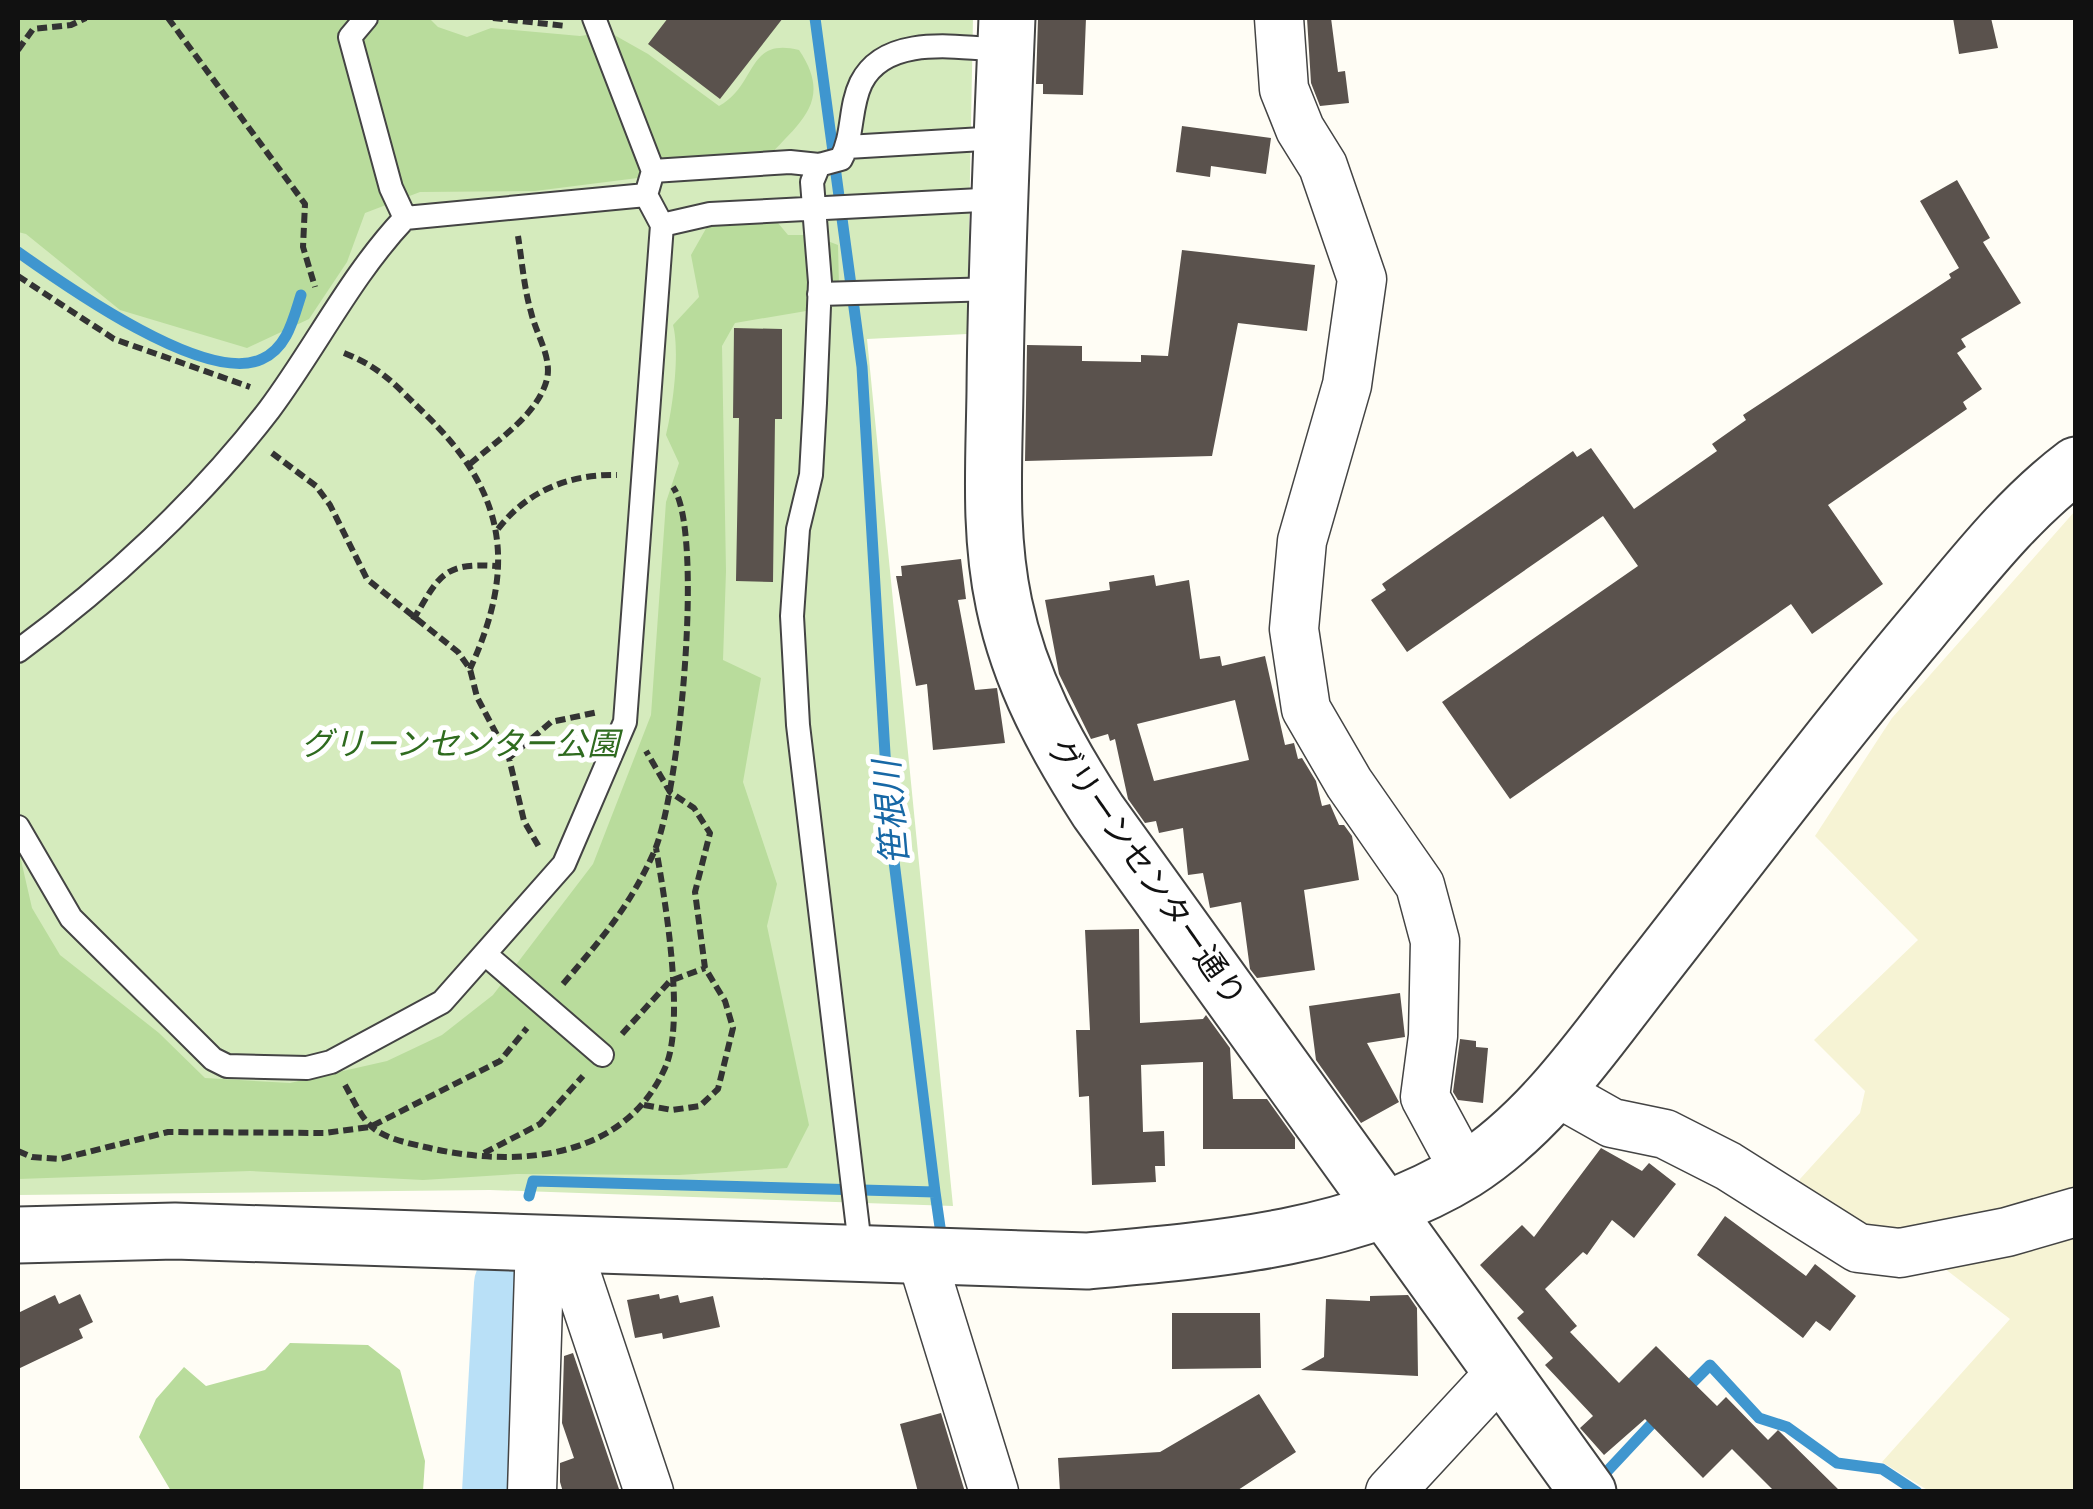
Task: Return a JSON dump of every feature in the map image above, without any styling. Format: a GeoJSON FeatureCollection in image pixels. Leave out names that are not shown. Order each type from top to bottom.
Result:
{"type":"FeatureCollection","features":[{"type":"Feature","properties":{"kind":"street"},"geometry":{"type":"LineString","coordinates":[[1279,18],[1284,89],[1300,129],[1324,166],[1362,279],[1347,384],[1302,541],[1294,628],[1306,709],[1349,783],[1420,885],[1434,941],[1433,1036],[1426,1097],[1465,1170]]}},
{"type":"Feature","properties":{"kind":"street","name":"グリーンセンター通り"},"geometry":{"type":"LineString","coordinates":[[1006,34],[996,290],[993,530],[1004,605],[1024,674],[1053,741],[1098,812],[1588,1492]]}},
{"type":"Feature","properties":{"kind":"street"},"geometry":{"type":"LineString","coordinates":[[18,1235],[175,1231],[1086,1260],[1183,1252],[1298,1232],[1386,1210],[1465,1170],[1557,1092],[1863,698],[2035,496],[2076,465]]}},
{"type":"Feature","properties":{"kind":"street"},"geometry":{"type":"LineString","coordinates":[[1557,1092],[1612,1123],[1665,1134],[1728,1166],[1858,1248],[1900,1253],[2008,1232],[2076,1212]]}},
{"type":"Feature","properties":{"kind":"street"},"geometry":{"type":"LineString","coordinates":[[532,1492],[553,1241]]}},
{"type":"Feature","properties":{"kind":"street"},"geometry":{"type":"LineString","coordinates":[[553,1241],[649,1492]]}},
{"type":"Feature","properties":{"kind":"street"},"geometry":{"type":"LineString","coordinates":[[921,1256],[994,1492]]}},
{"type":"Feature","properties":{"kind":"street"},"geometry":{"type":"LineString","coordinates":[[1390,1492],[1501,1372]]}},
{"type":"Feature","properties":{"kind":"lane"},"geometry":{"type":"LineString","coordinates":[[366,18],[350,36],[391,188],[405,218]]}},
{"type":"Feature","properties":{"kind":"lane"},"geometry":{"type":"LineString","coordinates":[[18,827],[71,918],[213,1059],[227,1066],[307,1068],[331,1062],[442,1002],[564,864],[625,715],[662,224],[646,195],[652,172],[596,24]]}},
{"type":"Feature","properties":{"kind":"lane"},"geometry":{"type":"LineString","coordinates":[[652,172],[790,162],[819,165],[841,159],[848,147],[862,80],[892,52],[1006,34]]}},
{"type":"Feature","properties":{"kind":"lane"},"geometry":{"type":"LineString","coordinates":[[848,147],[1000,138]]}},
{"type":"Feature","properties":{"kind":"lane"},"geometry":{"type":"LineString","coordinates":[[819,165],[812,182],[819,294],[811,475],[798,529],[792,616],[798,726],[860,1254]]}},
{"type":"Feature","properties":{"kind":"lane"},"geometry":{"type":"LineString","coordinates":[[18,651],[174,518],[280,393],[378,247],[405,218],[646,195]]}},
{"type":"Feature","properties":{"kind":"lane"},"geometry":{"type":"LineString","coordinates":[[662,224],[710,214],[1000,199]]}},
{"type":"Feature","properties":{"kind":"lane"},"geometry":{"type":"LineString","coordinates":[[819,294],[996,290]]}},
{"type":"Feature","properties":{"kind":"lane"},"geometry":{"type":"LineString","coordinates":[[484,954],[602,1055]]}},
{"type":"Feature","properties":{"kind":"path"},"geometry":{"type":"LineString","coordinates":[[18,50],[33,28],[72,25],[86,18]]}},
{"type":"Feature","properties":{"kind":"path"},"geometry":{"type":"LineString","coordinates":[[168,18],[304,204],[302,247],[329,320]]}},
{"type":"Feature","properties":{"kind":"path"},"geometry":{"type":"LineString","coordinates":[[493,18],[596,24]]}},
{"type":"Feature","properties":{"kind":"path"},"geometry":{"type":"LineString","coordinates":[[470,464],[520,420],[539,398],[546,380],[548,363],[530,312],[514,207]]}},
{"type":"Feature","properties":{"kind":"path"},"geometry":{"type":"LineString","coordinates":[[18,276],[76,318],[131,347],[242,386],[280,393]]}},
{"type":"Feature","properties":{"kind":"path"},"geometry":{"type":"LineString","coordinates":[[314,342],[379,369],[441,427],[470,464],[498,529],[490,620],[470,669]]}},
{"type":"Feature","properties":{"kind":"path"},"geometry":{"type":"LineString","coordinates":[[246,436],[316,486],[330,504],[367,579],[413,620],[458,652],[470,669],[476,697],[508,758],[524,820],[542,853],[564,864]]}},
{"type":"Feature","properties":{"kind":"path"},"geometry":{"type":"LineString","coordinates":[[498,529],[526,497],[564,482],[606,474],[643,475]]}},
{"type":"Feature","properties":{"kind":"path"},"geometry":{"type":"LineString","coordinates":[[413,620],[439,578],[451,568],[464,563],[496,566]]}},
{"type":"Feature","properties":{"kind":"path"},"geometry":{"type":"LineString","coordinates":[[508,758],[551,722],[625,715],[670,792],[694,808],[710,833],[695,892],[705,968],[725,1001],[732,1028],[718,1089],[700,1106],[672,1110],[644,1105]]}},
{"type":"Feature","properties":{"kind":"path"},"geometry":{"type":"LineString","coordinates":[[331,1062],[370,1127],[402,1141],[445,1152],[518,1160],[556,1155],[594,1138],[644,1105],[666,1067],[674,1034],[656,848]]}},
{"type":"Feature","properties":{"kind":"shaded area"},"geometry":{"type":"Polygon","coordinates":[[[2075,511],[2075,1199],[1936,1232],[1871,1232],[1798,1197],[1800,1179],[1860,1113],[1865,1091],[1814,1040],[1918,940],[1815,836],[1892,718],[2075,511]]]}},
{"type":"Feature","properties":{"kind":"shaded area"},"geometry":{"type":"Polygon","coordinates":[[[2075,1230],[2075,1491],[1929,1491],[1882,1462],[2010,1319],[1940,1265],[2075,1230]]]}},
{"type":"Feature","properties":{"kind":"green space","name":"グリーンセンター公園"},"geometry":{"type":"Polygon","coordinates":[[[18,18],[973,18],[967,334],[867,339],[953,1206],[490,1190],[18,1195],[18,18]]]}},
{"type":"Feature","properties":{"kind":"green space"},"geometry":{"type":"Polygon","coordinates":[[[18,18],[429,18],[438,27],[467,37],[491,28],[580,36],[609,32],[648,54],[719,106],[731,97],[761,56],[782,48],[799,50],[810,69],[812,101],[796,127],[760,167],[701,170],[535,191],[420,192],[365,213],[347,262],[309,319],[247,348],[120,310],[26,234],[18,232],[18,18]]]}},
{"type":"Feature","properties":{"kind":"green space"},"geometry":{"type":"Polygon","coordinates":[[[745,215],[778,223],[788,235],[812,235],[838,245],[839,285],[818,309],[735,323],[722,346],[726,571],[723,660],[761,678],[743,782],[777,884],[767,926],[809,1125],[787,1168],[679,1175],[517,1174],[423,1180],[250,1171],[18,1179],[18,847],[32,908],[60,955],[159,1033],[205,1078],[290,1083],[387,1061],[442,1035],[493,995],[593,864],[651,715],[666,502],[679,463],[666,435],[675,380],[673,325],[699,297],[691,255],[712,218],[745,215]]]}},
{"type":"Feature","properties":{"kind":"green space"},"geometry":{"type":"Polygon","coordinates":[[[290,1343],[368,1345],[400,1370],[425,1461],[423,1491],[171,1491],[139,1437],[156,1399],[184,1367],[206,1386],[265,1370],[290,1343]]]}},
{"type":"Feature","properties":{"kind":"building"},"geometry":{"type":"Polygon","coordinates":[[[668,18],[783,18],[720,99],[648,44],[668,18]]]}},
{"type":"Feature","properties":{"kind":"building"},"geometry":{"type":"Polygon","coordinates":[[[1038,18],[1086,18],[1083,95],[1043,94],[1043,84],[1036,84],[1038,18]]]}},
{"type":"Feature","properties":{"kind":"building"},"geometry":{"type":"Polygon","coordinates":[[[1307,18],[1331,18],[1338,72],[1345,71],[1349,103],[1320,106],[1311,83],[1307,18]]]}},
{"type":"Feature","properties":{"kind":"building"},"geometry":{"type":"Polygon","coordinates":[[[1953,18],[1991,18],[1998,48],[1959,54],[1953,18]]]}},
{"type":"Feature","properties":{"kind":"building"},"geometry":{"type":"Polygon","coordinates":[[[1182,126],[1271,138],[1266,174],[1211,166],[1210,177],[1176,172],[1182,126]]]}},
{"type":"Feature","properties":{"kind":"building"},"geometry":{"type":"Polygon","coordinates":[[[1957,180],[1990,238],[1983,242],[2021,303],[1961,339],[1966,347],[1957,353],[1982,389],[1963,402],[1967,409],[1828,505],[1883,584],[1812,634],[1791,604],[1510,799],[1442,702],[1638,566],[1603,516],[1407,652],[1371,600],[1386,590],[1382,584],[1573,451],[1577,457],[1591,448],[1634,509],[1717,451],[1712,444],[1746,420],[1743,415],[1951,278],[1949,274],[1959,268],[1920,201],[1957,180]]]}},
{"type":"Feature","properties":{"kind":"building"},"geometry":{"type":"Polygon","coordinates":[[[1182,250],[1315,265],[1307,331],[1238,323],[1212,456],[1025,461],[1027,345],[1082,346],[1082,361],[1141,362],[1141,355],[1168,356],[1182,250]]]}},
{"type":"Feature","properties":{"kind":"building"},"geometry":{"type":"Polygon","coordinates":[[[734,328],[782,329],[782,419],[775,419],[773,582],[736,581],[739,418],[733,418],[734,328]]]}},
{"type":"Feature","properties":{"kind":"building"},"geometry":{"type":"Polygon","coordinates":[[[961,559],[966,599],[958,600],[975,690],[997,688],[1005,743],[933,750],[927,684],[916,686],[896,576],[902,576],[901,566],[961,559]]]}},
{"type":"Feature","properties":{"kind":"building"},"geometry":{"type":"Polygon","coordinates":[[[1154,575],[1156,586],[1189,580],[1200,659],[1220,656],[1222,666],[1265,656],[1285,745],[1294,743],[1298,759],[1302,758],[1316,781],[1322,806],[1330,804],[1339,825],[1344,825],[1352,836],[1359,880],[1304,890],[1315,970],[1257,978],[1250,969],[1241,902],[1210,908],[1203,873],[1188,875],[1183,828],[1159,833],[1156,821],[1145,823],[1128,799],[1115,739],[1110,741],[1108,734],[1091,739],[1059,674],[1045,600],[1110,590],[1109,582],[1154,575]],[[1235,700],[1137,724],[1154,781],[1249,760],[1235,700]]]}},
{"type":"Feature","properties":{"kind":"building"},"geometry":{"type":"Polygon","coordinates":[[[1139,929],[1140,1023],[1203,1019],[1206,1015],[1230,1048],[1233,1099],[1267,1099],[1295,1138],[1295,1149],[1203,1149],[1203,1062],[1141,1065],[1143,1132],[1164,1131],[1165,1166],[1155,1166],[1156,1182],[1092,1185],[1089,1096],[1079,1097],[1076,1030],[1090,1030],[1085,930],[1139,929]]]}},
{"type":"Feature","properties":{"kind":"building"},"geometry":{"type":"Polygon","coordinates":[[[1400,993],[1405,1037],[1367,1043],[1399,1102],[1361,1123],[1316,1060],[1309,1006],[1400,993]]]}},
{"type":"Feature","properties":{"kind":"building"},"geometry":{"type":"Polygon","coordinates":[[[1460,1039],[1488,1048],[1483,1103],[1458,1100],[1453,1092],[1460,1039]]]}},
{"type":"Feature","properties":{"kind":"building"},"geometry":{"type":"Polygon","coordinates":[[[1601,1148],[1642,1171],[1649,1163],[1676,1184],[1634,1238],[1612,1220],[1587,1255],[1583,1252],[1545,1289],[1577,1326],[1570,1332],[1619,1383],[1656,1346],[1717,1406],[1726,1397],[1768,1440],[1778,1430],[1841,1492],[1775,1492],[1732,1449],[1703,1478],[1645,1419],[1604,1455],[1580,1428],[1593,1416],[1545,1365],[1553,1358],[1517,1318],[1524,1312],[1480,1265],[1522,1225],[1534,1237],[1601,1148]]]}},
{"type":"Feature","properties":{"kind":"building"},"geometry":{"type":"Polygon","coordinates":[[[1725,1216],[1806,1276],[1815,1264],[1856,1296],[1830,1331],[1816,1321],[1803,1338],[1697,1255],[1725,1216]]]}},
{"type":"Feature","properties":{"kind":"building"},"geometry":{"type":"Polygon","coordinates":[[[80,1294],[93,1322],[79,1329],[83,1338],[18,1369],[18,1313],[55,1295],[59,1304],[80,1294]]]}},
{"type":"Feature","properties":{"kind":"building"},"geometry":{"type":"Polygon","coordinates":[[[659,1294],[660,1299],[678,1295],[680,1303],[713,1296],[720,1327],[663,1339],[662,1333],[635,1338],[627,1300],[659,1294]]]}},
{"type":"Feature","properties":{"kind":"building"},"geometry":{"type":"Polygon","coordinates":[[[1408,1295],[1417,1308],[1418,1376],[1301,1370],[1324,1357],[1326,1299],[1370,1301],[1370,1296],[1408,1295]]]}},
{"type":"Feature","properties":{"kind":"building"},"geometry":{"type":"Polygon","coordinates":[[[1172,1313],[1260,1313],[1261,1368],[1172,1369],[1172,1313]]]}},
{"type":"Feature","properties":{"kind":"building"},"geometry":{"type":"Polygon","coordinates":[[[573,1353],[620,1492],[563,1492],[560,1463],[574,1458],[562,1423],[564,1356],[573,1353]]]}},
{"type":"Feature","properties":{"kind":"building"},"geometry":{"type":"Polygon","coordinates":[[[1259,1394],[1296,1452],[1235,1492],[1060,1492],[1058,1458],[1160,1452],[1259,1394]]]}},
{"type":"Feature","properties":{"kind":"building"},"geometry":{"type":"Polygon","coordinates":[[[941,1413],[965,1492],[918,1492],[900,1424],[941,1413]]]}},
{"type":"Feature","properties":{"kind":"waterway","name":"笹根川"},"geometry":{"type":"LineString","coordinates":[[529,1196],[533,1181],[935,1192],[889,821],[862,367],[815,18]]}},
{"type":"Feature","properties":{"kind":"waterway"},"geometry":{"type":"LineString","coordinates":[[18,252],[136,328],[207,358],[237,363],[262,359],[278,348],[301,295]]}},
{"type":"Feature","properties":{"kind":"waterway"},"geometry":{"type":"LineString","coordinates":[[935,1192],[942,1241]]}},
{"type":"Feature","properties":{"kind":"waterway","name":"笹根川"},"geometry":{"type":"LineString","coordinates":[[497,1492],[509,1284]]}},
{"type":"Feature","properties":{"kind":"waterway"},"geometry":{"type":"LineString","coordinates":[[1682,1393],[1710,1365],[1759,1418],[1787,1427],[1837,1463],[1882,1469],[1917,1492]]}},
{"type":"Feature","properties":{"kind":"waterway"},"geometry":{"type":"LineString","coordinates":[[1599,1480],[1658,1417]]}}]}
